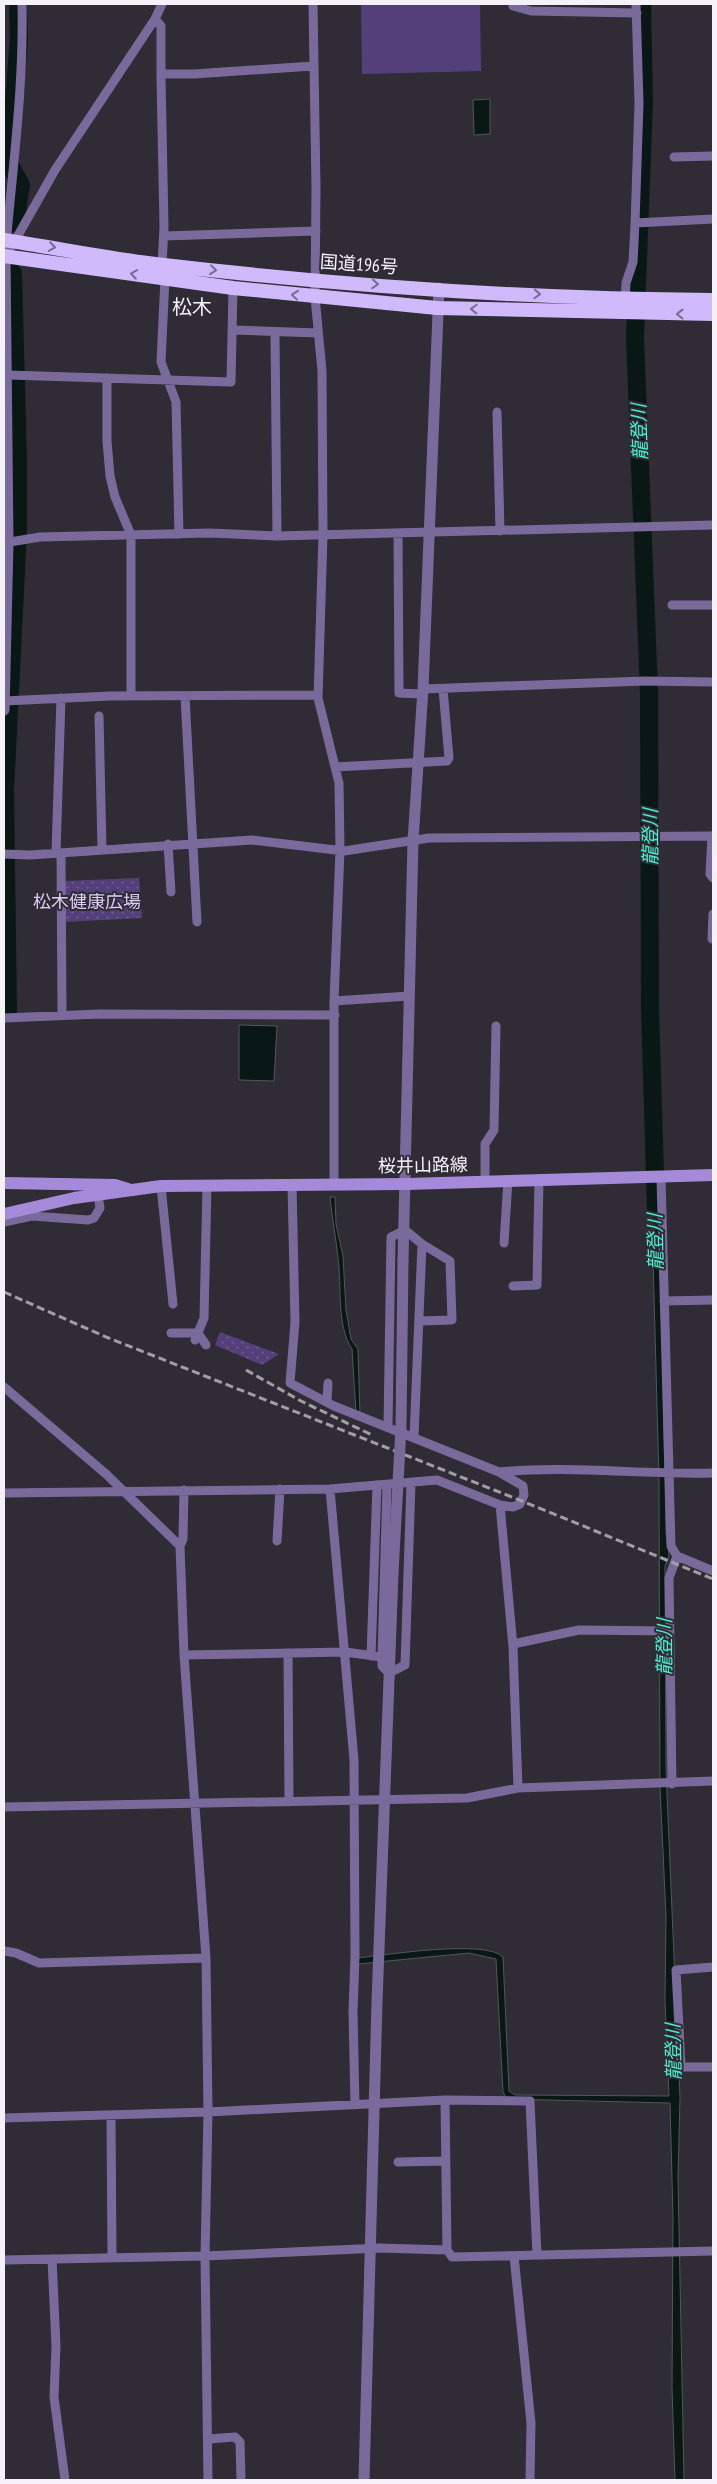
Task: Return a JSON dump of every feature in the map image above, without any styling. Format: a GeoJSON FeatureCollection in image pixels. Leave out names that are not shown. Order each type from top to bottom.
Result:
{"type":"FeatureCollection","features":[{"type":"Feature","properties":{"kind":"highway","name":"国道196号"},"geometry":{"type":"LineString","coordinates":[[8,240],[164,271],[233,288],[437,308],[646,306],[713,300]]}},
{"type":"Feature","properties":{"kind":"highway","name":"国道196号"},"geometry":{"type":"LineString","coordinates":[[4,256],[164,271],[439,288],[627,306]]}},
{"type":"Feature","properties":{"kind":"highway","name":"国道196号"},"geometry":{"type":"LineString","coordinates":[[646,306],[713,314]]}},
{"type":"Feature","properties":{"kind":"main road","name":"桜井山路線"},"geometry":{"type":"LineString","coordinates":[[4,1214],[67,1200],[162,1186],[334,1183],[406,1184],[713,1175]]}},
{"type":"Feature","properties":{"kind":"main road","name":"桜井山路線"},"geometry":{"type":"LineString","coordinates":[[4,1183],[115,1185],[134,1190]]}},
{"type":"Feature","properties":{"kind":"street"},"geometry":{"type":"LineString","coordinates":[[4,710],[6,390],[8,375],[4,256],[8,240],[22,50],[22,4]]}},
{"type":"Feature","properties":{"kind":"street"},"geometry":{"type":"LineString","coordinates":[[8,240],[155,19],[162,4]]}},
{"type":"Feature","properties":{"kind":"street"},"geometry":{"type":"LineString","coordinates":[[313,4],[315,297],[322,371],[323,535],[318,695],[339,783],[340,850],[332,1111],[334,1183]]}},
{"type":"Feature","properties":{"kind":"street"},"geometry":{"type":"LineString","coordinates":[[514,4],[513,6],[531,11],[637,9],[639,103],[635,223],[633,262],[626,282],[627,306]]}},
{"type":"Feature","properties":{"kind":"street"},"geometry":{"type":"LineString","coordinates":[[155,19],[161,26],[160,77],[164,236],[162,362],[176,402],[179,534]]}},
{"type":"Feature","properties":{"kind":"street"},"geometry":{"type":"LineString","coordinates":[[160,77],[164,74],[194,74],[313,66]]}},
{"type":"Feature","properties":{"kind":"street"},"geometry":{"type":"LineString","coordinates":[[674,157],[713,156]]}},
{"type":"Feature","properties":{"kind":"street"},"geometry":{"type":"LineString","coordinates":[[635,223],[713,219]]}},
{"type":"Feature","properties":{"kind":"street"},"geometry":{"type":"LineString","coordinates":[[164,236],[316,230]]}},
{"type":"Feature","properties":{"kind":"street"},"geometry":{"type":"LineString","coordinates":[[8,375],[231,382],[233,288]]}},
{"type":"Feature","properties":{"kind":"street"},"geometry":{"type":"LineString","coordinates":[[364,2480],[376,2104],[376,2002],[386,1799],[393,1573],[402,1428],[403,1262],[413,841],[422,692],[439,288]]}},
{"type":"Feature","properties":{"kind":"street"},"geometry":{"type":"LineString","coordinates":[[233,330],[276,334],[318,333]]}},
{"type":"Feature","properties":{"kind":"street"},"geometry":{"type":"LineString","coordinates":[[276,334],[277,536]]}},
{"type":"Feature","properties":{"kind":"street"},"geometry":{"type":"LineString","coordinates":[[107,378],[107,441],[110,476],[115,497],[131,535],[131,696]]}},
{"type":"Feature","properties":{"kind":"street"},"geometry":{"type":"LineString","coordinates":[[497,412],[500,531]]}},
{"type":"Feature","properties":{"kind":"street"},"geometry":{"type":"LineString","coordinates":[[6,543],[40,537],[179,534],[277,536],[713,526]]}},
{"type":"Feature","properties":{"kind":"street"},"geometry":{"type":"LineString","coordinates":[[398,534],[399,693],[443,689],[645,681],[713,682]]}},
{"type":"Feature","properties":{"kind":"street"},"geometry":{"type":"LineString","coordinates":[[672,605],[713,605]]}},
{"type":"Feature","properties":{"kind":"street"},"geometry":{"type":"LineString","coordinates":[[335,767],[447,761],[449,758],[443,689]]}},
{"type":"Feature","properties":{"kind":"street"},"geometry":{"type":"LineString","coordinates":[[4,700],[131,696],[318,695]]}},
{"type":"Feature","properties":{"kind":"street"},"geometry":{"type":"LineString","coordinates":[[185,696],[197,922]]}},
{"type":"Feature","properties":{"kind":"street"},"geometry":{"type":"LineString","coordinates":[[61,698],[59,853],[62,1015]]}},
{"type":"Feature","properties":{"kind":"street"},"geometry":{"type":"LineString","coordinates":[[99,716],[102,849]]}},
{"type":"Feature","properties":{"kind":"street"},"geometry":{"type":"LineString","coordinates":[[4,854],[59,853],[194,842],[252,840],[340,850],[429,838],[713,836],[710,874],[713,878]]}},
{"type":"Feature","properties":{"kind":"street"},"geometry":{"type":"LineString","coordinates":[[168,844],[171,892]]}},
{"type":"Feature","properties":{"kind":"street"},"geometry":{"type":"LineString","coordinates":[[712,939],[713,914]]}},
{"type":"Feature","properties":{"kind":"street"},"geometry":{"type":"LineString","coordinates":[[334,1001],[409,996]]}},
{"type":"Feature","properties":{"kind":"street"},"geometry":{"type":"LineString","coordinates":[[4,1018],[62,1015],[335,1015]]}},
{"type":"Feature","properties":{"kind":"street"},"geometry":{"type":"LineString","coordinates":[[484,1181],[485,1144],[494,1130],[496,1026]]}},
{"type":"Feature","properties":{"kind":"street"},"geometry":{"type":"LineString","coordinates":[[661,1178],[671,1546],[677,1556],[713,1571]]}},
{"type":"Feature","properties":{"kind":"street"},"geometry":{"type":"LineString","coordinates":[[512,1286],[537,1285],[539,1179]]}},
{"type":"Feature","properties":{"kind":"street"},"geometry":{"type":"LineString","coordinates":[[504,1243],[508,1180]]}},
{"type":"Feature","properties":{"kind":"street"},"geometry":{"type":"LineString","coordinates":[[4,1493],[330,1488],[437,1480],[500,1505],[513,1507],[520,1504],[524,1495],[523,1486],[499,1472],[456,1457],[414,1437],[327,1402],[290,1383],[295,1322],[292,1184]]}},
{"type":"Feature","properties":{"kind":"street"},"geometry":{"type":"LineString","coordinates":[[162,1186],[173,1304]]}},
{"type":"Feature","properties":{"kind":"street"},"geometry":{"type":"LineString","coordinates":[[196,1336],[204,1318],[207,1186]]}},
{"type":"Feature","properties":{"kind":"street"},"geometry":{"type":"LineString","coordinates":[[4,1222],[32,1216],[88,1220],[94,1218],[100,1208],[98,1195]]}},
{"type":"Feature","properties":{"kind":"street"},"geometry":{"type":"LineString","coordinates":[[405,1230],[422,1244],[450,1261],[452,1320],[419,1321]]}},
{"type":"Feature","properties":{"kind":"street"},"geometry":{"type":"LineString","coordinates":[[388,1427],[391,1238],[405,1230]]}},
{"type":"Feature","properties":{"kind":"street"},"geometry":{"type":"LineString","coordinates":[[414,1437],[422,1244]]}},
{"type":"Feature","properties":{"kind":"street"},"geometry":{"type":"LineString","coordinates":[[664,1300],[713,1300]]}},
{"type":"Feature","properties":{"kind":"street"},"geometry":{"type":"LineString","coordinates":[[171,1332],[196,1336],[206,1346]]}},
{"type":"Feature","properties":{"kind":"street"},"geometry":{"type":"LineString","coordinates":[[327,1402],[328,1383]]}},
{"type":"Feature","properties":{"kind":"street"},"geometry":{"type":"LineString","coordinates":[[4,1386],[124,1491],[180,1546]]}},
{"type":"Feature","properties":{"kind":"street"},"geometry":{"type":"LineString","coordinates":[[499,1472],[536,1468],[670,1474],[713,1473]]}},
{"type":"Feature","properties":{"kind":"street"},"geometry":{"type":"LineString","coordinates":[[389,1673],[405,1665],[411,1483]]}},
{"type":"Feature","properties":{"kind":"street"},"geometry":{"type":"LineString","coordinates":[[382,1485],[382,1666],[389,1673]]}},
{"type":"Feature","properties":{"kind":"street"},"geometry":{"type":"LineString","coordinates":[[371,1656],[382,1485]]}},
{"type":"Feature","properties":{"kind":"street"},"geometry":{"type":"LineString","coordinates":[[330,1488],[354,1760],[352,1800],[355,1899],[353,2012],[356,2105]]}},
{"type":"Feature","properties":{"kind":"street"},"geometry":{"type":"LineString","coordinates":[[277,1541],[280,1489]]}},
{"type":"Feature","properties":{"kind":"street"},"geometry":{"type":"LineString","coordinates":[[184,1490],[183,1539],[180,1546],[184,1655],[206,1958],[208,2112],[205,2256],[208,2480]]}},
{"type":"Feature","properties":{"kind":"street"},"geometry":{"type":"LineString","coordinates":[[500,1505],[512,1644],[518,1788]]}},
{"type":"Feature","properties":{"kind":"street"},"geometry":{"type":"LineString","coordinates":[[672,1784],[669,1578],[677,1556]]}},
{"type":"Feature","properties":{"kind":"street"},"geometry":{"type":"LineString","coordinates":[[512,1644],[579,1630],[670,1631]]}},
{"type":"Feature","properties":{"kind":"street"},"geometry":{"type":"LineString","coordinates":[[184,1655],[345,1652],[382,1657]]}},
{"type":"Feature","properties":{"kind":"street"},"geometry":{"type":"LineString","coordinates":[[288,1653],[289,1802]]}},
{"type":"Feature","properties":{"kind":"street"},"geometry":{"type":"LineString","coordinates":[[4,1807],[467,1798],[518,1788],[672,1784],[713,1781]]}},
{"type":"Feature","properties":{"kind":"street"},"geometry":{"type":"LineString","coordinates":[[4,1951],[16,1953],[39,1963],[206,1958]]}},
{"type":"Feature","properties":{"kind":"street"},"geometry":{"type":"LineString","coordinates":[[713,1967],[676,1970],[681,2067],[713,2067]]}},
{"type":"Feature","properties":{"kind":"street"},"geometry":{"type":"LineString","coordinates":[[445,2100],[447,2250],[452,2257],[713,2251]]}},
{"type":"Feature","properties":{"kind":"street"},"geometry":{"type":"LineString","coordinates":[[4,2118],[208,2112],[445,2100],[530,2100],[537,2255]]}},
{"type":"Feature","properties":{"kind":"street"},"geometry":{"type":"LineString","coordinates":[[111,2115],[112,2258]]}},
{"type":"Feature","properties":{"kind":"street"},"geometry":{"type":"LineString","coordinates":[[398,2162],[446,2161]]}},
{"type":"Feature","properties":{"kind":"street"},"geometry":{"type":"LineString","coordinates":[[4,2260],[205,2256],[371,2248],[447,2250]]}},
{"type":"Feature","properties":{"kind":"street"},"geometry":{"type":"LineString","coordinates":[[514,2256],[531,2423],[530,2480]]}},
{"type":"Feature","properties":{"kind":"street"},"geometry":{"type":"LineString","coordinates":[[52,2259],[56,2346],[54,2397],[65,2480]]}},
{"type":"Feature","properties":{"kind":"street"},"geometry":{"type":"LineString","coordinates":[[208,2439],[235,2437],[240,2442],[241,2480]]}},
{"type":"Feature","properties":{"kind":"green space"},"geometry":{"type":"Polygon","coordinates":[[[361,4],[480,4],[481,71],[362,74],[361,4]]]}},
{"type":"Feature","properties":{"kind":"green space","name":"松木健康広場"},"geometry":{"type":"Polygon","coordinates":[[[139,878],[142,918],[64,922],[64,881],[139,878]]]}},
{"type":"Feature","properties":{"kind":"green space"},"geometry":{"type":"Polygon","coordinates":[[[220,1332],[279,1354],[262,1365],[215,1345],[220,1332]]]}},
{"type":"Feature","properties":{"kind":"water"},"geometry":{"type":"Polygon","coordinates":[[[490,99],[490,134],[474,135],[473,100],[490,99]]]}},
{"type":"Feature","properties":{"kind":"water"},"geometry":{"type":"Polygon","coordinates":[[[239,1025],[277,1026],[274,1081],[239,1080],[239,1025]]]}},
{"type":"Feature","properties":{"kind":"water"},"geometry":{"type":"Polygon","coordinates":[[[659,1185],[666,1533],[669,1555],[665,1566],[666,1770],[680,2098],[678,2177],[684,2480],[675,2480],[672,2388],[673,2217],[670,2103],[507,2099],[503,2092],[496,1959],[469,1953],[358,1964],[358,1958],[411,1952],[477,1949],[493,1952],[503,1957],[509,2091],[515,2095],[669,2096],[665,2000],[666,1916],[660,1787],[659,1479],[651,1186],[659,1185]]]}},
{"type":"Feature","properties":{"kind":"water"},"geometry":{"type":"Polygon","coordinates":[[[330,1197],[335,1197],[336,1224],[343,1256],[346,1310],[351,1339],[358,1349],[360,1414],[356,1413],[352,1349],[347,1339],[342,1317],[339,1269],[330,1197]]]}},
{"type":"Feature","properties":{"kind":"waterway"},"geometry":{"type":"LineString","coordinates":[[15,223],[21,185],[9,163],[19,39],[18,4]]}},
{"type":"Feature","properties":{"kind":"waterway","name":"龍登川"},"geometry":{"type":"LineString","coordinates":[[642,4],[644,101],[635,338],[649,693],[650,1008],[656,1208]]}},
{"type":"Feature","properties":{"kind":"waterway"},"geometry":{"type":"LineString","coordinates":[[4,1013],[8,1010],[5,790],[18,530],[13,273]]}},
{"type":"Feature","properties":{"kind":"railway"},"geometry":{"type":"LineString","coordinates":[[4,1292],[106,1337],[522,1501],[713,1579]]}},
{"type":"Feature","properties":{"kind":"railway"},"geometry":{"type":"LineString","coordinates":[[246,1370],[301,1401],[372,1435]]}},
{"type":"Feature","properties":{"kind":"district","name":"松木"},"geometry":{"type":"Point","coordinates":[192,307]}}]}
